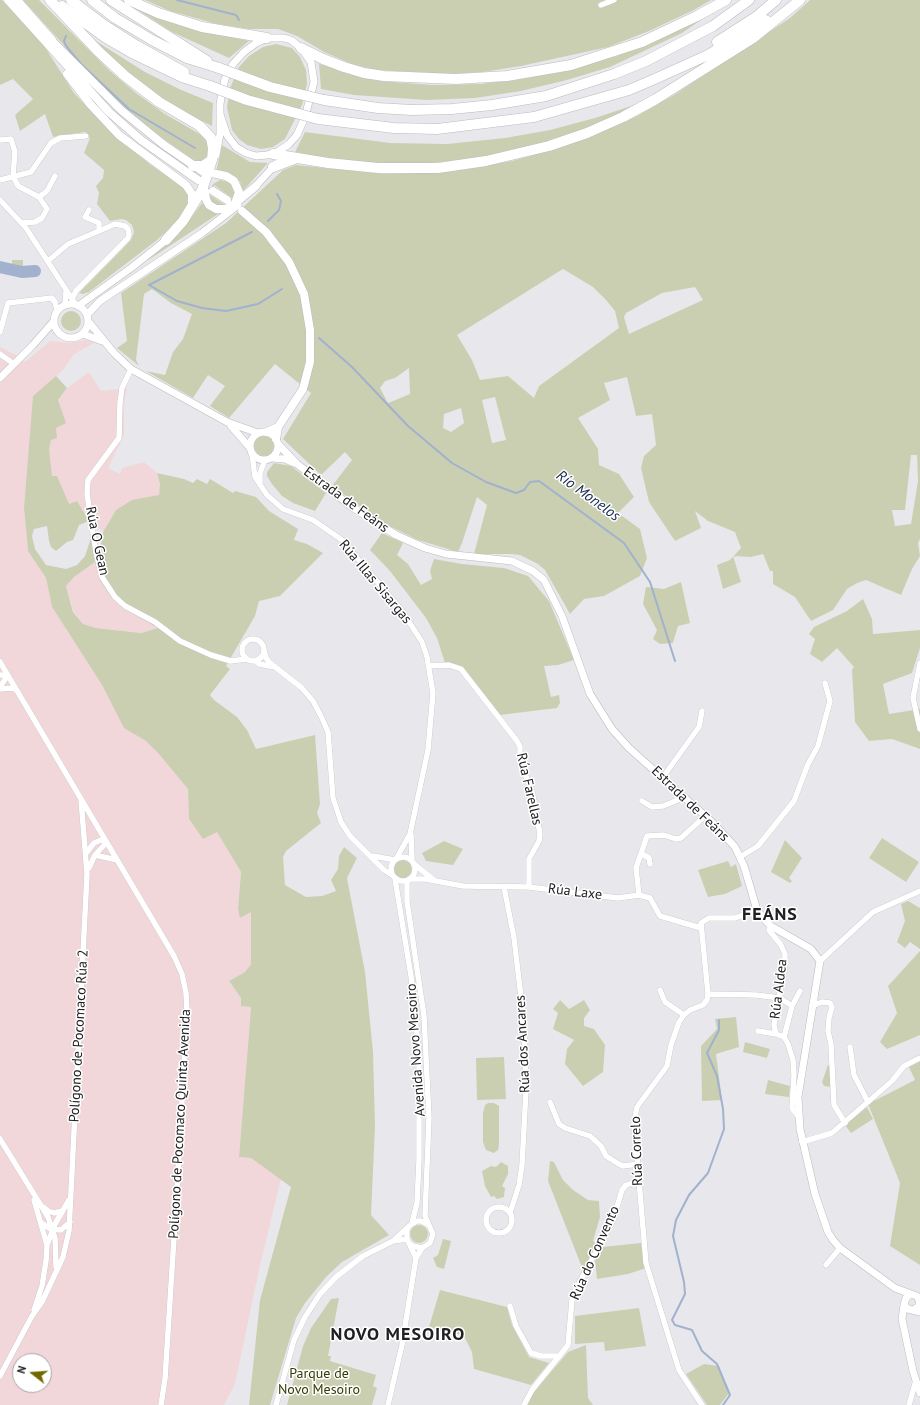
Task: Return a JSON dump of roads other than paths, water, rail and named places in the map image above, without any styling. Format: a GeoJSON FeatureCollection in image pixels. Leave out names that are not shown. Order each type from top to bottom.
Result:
{"type":"FeatureCollection","features":[{"type":"Feature","properties":{"kind":"highway"},"geometry":{"type":"LineString","coordinates":[[50,0],[98,51],[133,83],[159,102],[206,131],[213,143],[210,174],[192,208],[166,240]]}},
{"type":"Feature","properties":{"kind":"highway"},"geometry":{"type":"LineString","coordinates":[[54,0],[106,38],[132,53],[182,77],[247,100],[318,119],[394,128],[438,129],[534,117],[629,90],[708,55],[762,23],[793,0]]}},
{"type":"Feature","properties":{"kind":"highway"},"geometry":{"type":"LineString","coordinates":[[72,0],[104,25],[137,46],[210,86]]}},
{"type":"Feature","properties":{"kind":"highway"},"geometry":{"type":"LineString","coordinates":[[92,0],[115,18],[152,40],[187,58],[270,87],[324,100],[378,108],[446,109],[492,105],[546,96],[614,74],[646,61],[713,26],[749,0]]}},
{"type":"Feature","properties":{"kind":"highway"},"geometry":{"type":"LineString","coordinates":[[110,0],[219,68]]}},
{"type":"Feature","properties":{"kind":"highway"},"geometry":{"type":"LineString","coordinates":[[129,0],[158,13],[202,27],[267,38]]}},
{"type":"Feature","properties":{"kind":"highway"},"geometry":{"type":"LineString","coordinates":[[302,48],[344,68],[384,76],[456,79],[507,76],[571,65],[642,42],[697,16],[726,0]]}},
{"type":"Feature","properties":{"kind":"highway"},"geometry":{"type":"LineString","coordinates":[[657,78],[708,48],[756,17],[776,0]]}},
{"type":"Feature","properties":{"kind":"highway"},"geometry":{"type":"LineString","coordinates":[[277,155],[378,168],[438,168],[486,161],[549,146],[587,133],[623,117],[656,99],[753,38],[800,0]]}},
{"type":"Feature","properties":{"kind":"highway"},"geometry":{"type":"LineString","coordinates":[[273,167],[296,158]]}},
{"type":"Feature","properties":{"kind":"highway"},"geometry":{"type":"LineString","coordinates":[[193,166],[203,166],[212,160]]}},
{"type":"Feature","properties":{"kind":"main road"},"geometry":{"type":"LineString","coordinates":[[8,0],[98,88],[142,128],[193,166],[210,174],[226,176],[234,181],[239,192],[227,209],[216,209],[208,203],[209,191],[231,202]]}},
{"type":"Feature","properties":{"kind":"main road"},"geometry":{"type":"LineString","coordinates":[[17,0],[88,89],[141,140],[198,180]]}},
{"type":"Feature","properties":{"kind":"main road"},"geometry":{"type":"LineString","coordinates":[[51,43],[58,60],[77,88],[106,122],[136,148],[188,187],[192,194],[192,208]]}},
{"type":"Feature","properties":{"kind":"main road"},"geometry":{"type":"LineString","coordinates":[[231,202],[256,186]]}},
{"type":"Feature","properties":{"kind":"main road"},"geometry":{"type":"LineString","coordinates":[[242,212],[266,232],[289,262],[304,294],[308,310],[311,346],[307,376],[298,398],[278,427],[277,442]]}},
{"type":"Feature","properties":{"kind":"main road"},"geometry":{"type":"LineString","coordinates":[[267,432],[278,427]]}},
{"type":"Feature","properties":{"kind":"street"},"geometry":{"type":"LineString","coordinates":[[601,5],[614,0]]}},
{"type":"Feature","properties":{"kind":"street"},"geometry":{"type":"LineString","coordinates":[[33,345],[47,336],[58,333],[70,339],[82,334],[87,328],[88,318],[100,301],[229,213],[256,186],[273,167],[277,155],[298,135],[304,122],[314,82],[311,62],[302,48],[284,38],[267,38],[244,52],[233,64],[225,79],[222,92],[218,143],[210,174],[209,191],[186,221],[166,240],[75,303],[65,305],[57,311]]}},
{"type":"Feature","properties":{"kind":"street"},"geometry":{"type":"LineString","coordinates":[[220,114],[227,135],[241,150],[256,156],[277,155]]}},
{"type":"Feature","properties":{"kind":"street"},"geometry":{"type":"LineString","coordinates":[[0,180],[32,172],[51,143],[60,138],[86,136]]}},
{"type":"Feature","properties":{"kind":"street"},"geometry":{"type":"LineString","coordinates":[[0,140],[11,139],[15,152],[13,176],[18,186],[39,196],[47,209],[42,218],[35,222],[22,223]]}},
{"type":"Feature","properties":{"kind":"street"},"geometry":{"type":"LineString","coordinates":[[39,196],[47,191],[55,176]]}},
{"type":"Feature","properties":{"kind":"street"},"geometry":{"type":"LineString","coordinates":[[0,200],[22,223],[75,303],[123,363],[131,369],[226,422],[248,431],[258,433],[267,432]]}},
{"type":"Feature","properties":{"kind":"street"},"geometry":{"type":"LineString","coordinates":[[89,210],[85,218],[99,223],[98,231]]}},
{"type":"Feature","properties":{"kind":"street"},"geometry":{"type":"LineString","coordinates":[[48,261],[68,244],[115,224],[126,226],[129,234],[124,243],[76,291],[75,303]]}},
{"type":"Feature","properties":{"kind":"street"},"geometry":{"type":"LineString","coordinates":[[65,288],[65,305]]}},
{"type":"Feature","properties":{"kind":"street"},"geometry":{"type":"LineString","coordinates":[[0,332],[8,303],[49,298],[54,300],[57,311],[54,320],[33,345],[0,378]]}},
{"type":"Feature","properties":{"kind":"street"},"geometry":{"type":"LineString","coordinates":[[54,320],[58,333]]}},
{"type":"Feature","properties":{"kind":"street"},"geometry":{"type":"LineString","coordinates":[[82,334],[94,337],[106,343]]}},
{"type":"Feature","properties":{"kind":"street"},"geometry":{"type":"LineString","coordinates":[[0,354],[14,364]]}},
{"type":"Feature","properties":{"kind":"street","name":"Rúa O Gean"},"geometry":{"type":"LineString","coordinates":[[131,369],[122,388],[119,438],[88,480],[87,494],[96,552],[102,577],[115,597],[125,606],[155,622],[180,641],[211,655],[231,661],[246,659]]}},
{"type":"Feature","properties":{"kind":"street"},"geometry":{"type":"LineString","coordinates":[[226,422],[237,432],[251,451]]}},
{"type":"Feature","properties":{"kind":"street","name":"Estrada de Feáns"},"geometry":{"type":"LineString","coordinates":[[267,432],[298,464],[352,507],[403,539],[440,553],[512,561],[534,571],[544,580],[562,616],[590,694],[612,729],[629,748],[685,797],[735,847],[740,857],[757,910],[771,926],[811,949],[820,961]]}},
{"type":"Feature","properties":{"kind":"street"},"geometry":{"type":"LineString","coordinates":[[251,451],[251,441],[258,433]]}},
{"type":"Feature","properties":{"kind":"street"},"geometry":{"type":"LineString","coordinates":[[261,487],[260,473],[269,459],[277,452],[277,442]]}},
{"type":"Feature","properties":{"kind":"street","name":"Estrada de Feáns"},"geometry":{"type":"LineString","coordinates":[[251,451],[256,458],[285,459],[298,464]]}},
{"type":"Feature","properties":{"kind":"street","name":"Rúa Illas Sisargas"},"geometry":{"type":"LineString","coordinates":[[251,451],[255,477],[261,487],[277,505],[313,520],[342,540],[402,611],[422,642],[429,666],[432,693],[429,742],[423,781],[410,834],[395,860]]}},
{"type":"Feature","properties":{"kind":"street"},"geometry":{"type":"LineString","coordinates":[[275,667],[268,667],[256,661],[246,659],[242,651],[246,642],[255,640],[263,645],[266,658],[275,667],[291,677],[313,701],[328,732],[331,750],[331,789],[335,807],[350,836],[384,870],[402,882],[409,880],[415,872],[413,862],[404,857],[395,860],[380,859],[371,856]]}},
{"type":"Feature","properties":{"kind":"street"},"geometry":{"type":"LineString","coordinates":[[256,661],[263,655],[264,650]]}},
{"type":"Feature","properties":{"kind":"street","name":"Polígono de Pocomaco Quinta Avenida"},"geometry":{"type":"LineString","coordinates":[[0,662],[174,956],[182,974],[186,993],[187,1011],[165,1379],[161,1405]]}},
{"type":"Feature","properties":{"kind":"street"},"geometry":{"type":"LineString","coordinates":[[920,663],[913,698],[920,728]]}},
{"type":"Feature","properties":{"kind":"street","name":"Rúa Farellas"},"geometry":{"type":"LineString","coordinates":[[429,666],[450,665],[461,669],[517,741],[520,747],[520,762],[532,791],[540,834],[529,859],[528,887]]}},
{"type":"Feature","properties":{"kind":"street"},"geometry":{"type":"LineString","coordinates":[[0,675],[8,675]]}},
{"type":"Feature","properties":{"kind":"street"},"geometry":{"type":"LineString","coordinates":[[0,688],[8,675]]}},
{"type":"Feature","properties":{"kind":"street"},"geometry":{"type":"LineString","coordinates":[[740,857],[758,846],[794,801],[808,764],[818,746],[830,701],[826,682]]}},
{"type":"Feature","properties":{"kind":"street"},"geometry":{"type":"LineString","coordinates":[[0,688],[11,688],[17,690]]}},
{"type":"Feature","properties":{"kind":"street"},"geometry":{"type":"LineString","coordinates":[[663,777],[699,727],[702,711]]}},
{"type":"Feature","properties":{"kind":"street"},"geometry":{"type":"LineString","coordinates":[[642,801],[652,808],[663,806],[685,797]]}},
{"type":"Feature","properties":{"kind":"street","name":"Polígono de Pocomaco Rúa 2"},"geometry":{"type":"LineString","coordinates":[[32,1316],[42,1302],[56,1271],[66,1245],[70,1222],[70,1198],[88,874],[81,799]]}},
{"type":"Feature","properties":{"kind":"street"},"geometry":{"type":"LineString","coordinates":[[701,928],[660,916],[650,898],[639,895],[636,868],[647,836],[664,835],[676,839],[681,838],[705,816]]}},
{"type":"Feature","properties":{"kind":"street","name":"Rúa Illas Sisargas"},"geometry":{"type":"LineString","coordinates":[[410,834],[413,862]]}},
{"type":"Feature","properties":{"kind":"street"},"geometry":{"type":"LineString","coordinates":[[87,852],[94,843],[101,840],[106,842]]}},
{"type":"Feature","properties":{"kind":"street","name":"Polígono de Pocomaco Rúa 2"},"geometry":{"type":"LineString","coordinates":[[88,874],[90,864],[95,855],[106,842]]}},
{"type":"Feature","properties":{"kind":"street"},"geometry":{"type":"LineString","coordinates":[[642,854],[649,858],[650,864]]}},
{"type":"Feature","properties":{"kind":"street"},"geometry":{"type":"LineString","coordinates":[[95,855],[117,860]]}},
{"type":"Feature","properties":{"kind":"street"},"geometry":{"type":"LineString","coordinates":[[393,877],[391,867],[395,860]]}},
{"type":"Feature","properties":{"kind":"street","name":"Rúa Laxe"},"geometry":{"type":"LineString","coordinates":[[413,862],[436,881]]}},
{"type":"Feature","properties":{"kind":"street","name":"Avenida Novo Mesoiro"},"geometry":{"type":"LineString","coordinates":[[393,877],[411,976],[418,1056],[419,1160],[417,1203],[410,1224]]}},
{"type":"Feature","properties":{"kind":"street","name":"Rúa Laxe"},"geometry":{"type":"LineString","coordinates":[[409,880],[436,881],[464,886],[528,887],[618,898],[639,895]]}},
{"type":"Feature","properties":{"kind":"street","name":"Avenida Novo Mesoiro"},"geometry":{"type":"LineString","coordinates":[[409,880],[407,901],[424,1016],[429,1118],[425,1216],[429,1225]]}},
{"type":"Feature","properties":{"kind":"street","name":"Rúa dos Ancares"},"geometry":{"type":"LineString","coordinates":[[504,887],[514,938],[523,1014],[526,1097],[522,1165],[519,1185],[514,1201],[510,1213],[512,1222],[508,1230],[499,1233],[490,1230],[486,1222],[487,1213],[494,1207],[504,1207],[514,1201]]}},
{"type":"Feature","properties":{"kind":"street"},"geometry":{"type":"LineString","coordinates":[[910,1308],[919,1305],[920,1300],[915,1295],[895,1288],[840,1248],[828,1232],[815,1194],[802,1142],[798,1116],[798,1097],[820,961],[872,912],[920,890]]}},
{"type":"Feature","properties":{"kind":"street"},"geometry":{"type":"LineString","coordinates":[[660,990],[665,1002],[684,1015],[706,1003],[708,994],[701,923],[709,918],[734,918],[757,910]]}},
{"type":"Feature","properties":{"kind":"street","name":"Rúa Aldea"},"geometry":{"type":"LineString","coordinates":[[771,926],[769,930],[781,945],[785,954],[786,966],[774,1025],[776,1034]]}},
{"type":"Feature","properties":{"kind":"street"},"geometry":{"type":"LineString","coordinates":[[784,1037],[792,1006],[800,991]]}},
{"type":"Feature","properties":{"kind":"street"},"geometry":{"type":"LineString","coordinates":[[708,994],[756,995],[780,998],[792,1006]]}},
{"type":"Feature","properties":{"kind":"street"},"geometry":{"type":"LineString","coordinates":[[812,1006],[822,1002],[830,1003],[832,1007],[828,1018],[828,1031],[831,1044],[834,1105],[845,1123]]}},
{"type":"Feature","properties":{"kind":"street","name":"Rúa Correlo"},"geometry":{"type":"LineString","coordinates":[[684,1015],[675,1030],[667,1066],[640,1102],[635,1112],[634,1132],[646,1263],[679,1370],[702,1405]]}},
{"type":"Feature","properties":{"kind":"street"},"geometry":{"type":"LineString","coordinates":[[758,1031],[784,1037],[788,1044],[793,1060],[794,1075],[792,1108],[798,1116]]}},
{"type":"Feature","properties":{"kind":"street"},"geometry":{"type":"LineString","coordinates":[[850,1047],[854,1075],[868,1102]]}},
{"type":"Feature","properties":{"kind":"street"},"geometry":{"type":"LineString","coordinates":[[802,1142],[832,1133],[892,1081],[904,1066],[920,1058]]}},
{"type":"Feature","properties":{"kind":"street"},"geometry":{"type":"LineString","coordinates":[[550,1102],[559,1124],[571,1131],[590,1136],[601,1146],[606,1156],[617,1164],[623,1166],[638,1164]]}},
{"type":"Feature","properties":{"kind":"street"},"geometry":{"type":"LineString","coordinates":[[0,1139],[33,1195],[42,1206],[48,1211],[54,1213],[62,1211]]}},
{"type":"Feature","properties":{"kind":"street","name":"Rúa do Convento"},"geometry":{"type":"LineString","coordinates":[[524,1405],[532,1390],[568,1345],[572,1300],[576,1289],[613,1220],[622,1190],[626,1185],[638,1181]]}},
{"type":"Feature","properties":{"kind":"street"},"geometry":{"type":"LineString","coordinates":[[0,1374],[32,1316],[42,1286],[47,1246],[42,1223],[33,1195]]}},
{"type":"Feature","properties":{"kind":"street","name":"Polígono de Pocomaco Rúa 2"},"geometry":{"type":"LineString","coordinates":[[47,1246],[62,1211],[70,1198]]}},
{"type":"Feature","properties":{"kind":"street"},"geometry":{"type":"LineString","coordinates":[[42,1206],[53,1230],[56,1247],[56,1271]]}},
{"type":"Feature","properties":{"kind":"street"},"geometry":{"type":"LineString","coordinates":[[504,1207],[510,1213]]}},
{"type":"Feature","properties":{"kind":"street"},"geometry":{"type":"LineString","coordinates":[[276,1405],[294,1340],[316,1300],[327,1286],[347,1267],[363,1256],[393,1241],[410,1224],[421,1221],[429,1225],[433,1234],[430,1243],[422,1248],[416,1258],[402,1345],[388,1405]]}},
{"type":"Feature","properties":{"kind":"street"},"geometry":{"type":"LineString","coordinates":[[42,1223],[53,1230],[61,1230],[70,1222]]}},
{"type":"Feature","properties":{"kind":"street"},"geometry":{"type":"LineString","coordinates":[[410,1224],[406,1235],[416,1258]]}},
{"type":"Feature","properties":{"kind":"street"},"geometry":{"type":"LineString","coordinates":[[393,1241],[408,1241],[413,1246],[422,1248]]}},
{"type":"Feature","properties":{"kind":"street"},"geometry":{"type":"LineString","coordinates":[[826,1265],[840,1248]]}},
{"type":"Feature","properties":{"kind":"street"},"geometry":{"type":"LineString","coordinates":[[895,1288],[910,1308]]}},
{"type":"Feature","properties":{"kind":"street"},"geometry":{"type":"LineString","coordinates":[[911,1294],[907,1296],[910,1308],[906,1319],[905,1330],[920,1393]]}},
{"type":"Feature","properties":{"kind":"street"},"geometry":{"type":"LineString","coordinates":[[510,1306],[516,1326],[532,1353],[541,1356],[560,1356]]}},
{"type":"Feature","properties":{"kind":"street"},"geometry":{"type":"LineString","coordinates":[[908,1405],[916,1380]]}},
{"type":"Feature","properties":{"kind":"waterway"},"geometry":{"type":"LineString","coordinates":[[177,0],[236,15],[239,20]]}},
{"type":"Feature","properties":{"kind":"waterway"},"geometry":{"type":"LineString","coordinates":[[66,36],[64,41],[66,46],[81,64],[129,109],[195,148]]}},
{"type":"Feature","properties":{"kind":"waterway"},"geometry":{"type":"LineString","coordinates":[[268,221],[279,210],[281,201],[277,194]]}},
{"type":"Feature","properties":{"kind":"waterway"},"geometry":{"type":"LineString","coordinates":[[149,285],[252,232]]}},
{"type":"Feature","properties":{"kind":"waterway","name":"Río Monelos"},"geometry":{"type":"LineString","coordinates":[[0,267],[22,272],[35,271]]}},
{"type":"Feature","properties":{"kind":"waterway","name":"Río Monelos"},"geometry":{"type":"LineString","coordinates":[[149,285],[177,301],[202,308],[226,311],[258,304],[282,289]]}},
{"type":"Feature","properties":{"kind":"waterway","name":"Río Monelos"},"geometry":{"type":"LineString","coordinates":[[319,338],[352,367],[408,426],[452,463],[486,482],[516,493],[524,490],[530,482],[539,481],[624,543],[650,582],[675,661]]}},
{"type":"Feature","properties":{"kind":"waterway","name":"Río Monelos"},"geometry":{"type":"LineString","coordinates":[[719,1020],[719,1030],[707,1053],[717,1076],[723,1109],[724,1129],[708,1173],[689,1195],[676,1220],[673,1236],[684,1282],[685,1294],[672,1320],[675,1325],[692,1330],[702,1351],[717,1364],[730,1395],[723,1405]]}},
{"type":"Feature","properties":{"kind":"district","name":"FEÁNS"},"geometry":{"type":"Point","coordinates":[770,915]}},
{"type":"Feature","properties":{"kind":"district","name":"NOVO MESOIRO"},"geometry":{"type":"Point","coordinates":[398,1335]}},
{"type":"Feature","properties":{"kind":"park label","name":"Parque de Novo Mesoiro"},"geometry":{"type":"Point","coordinates":[319,1382]}}]}
